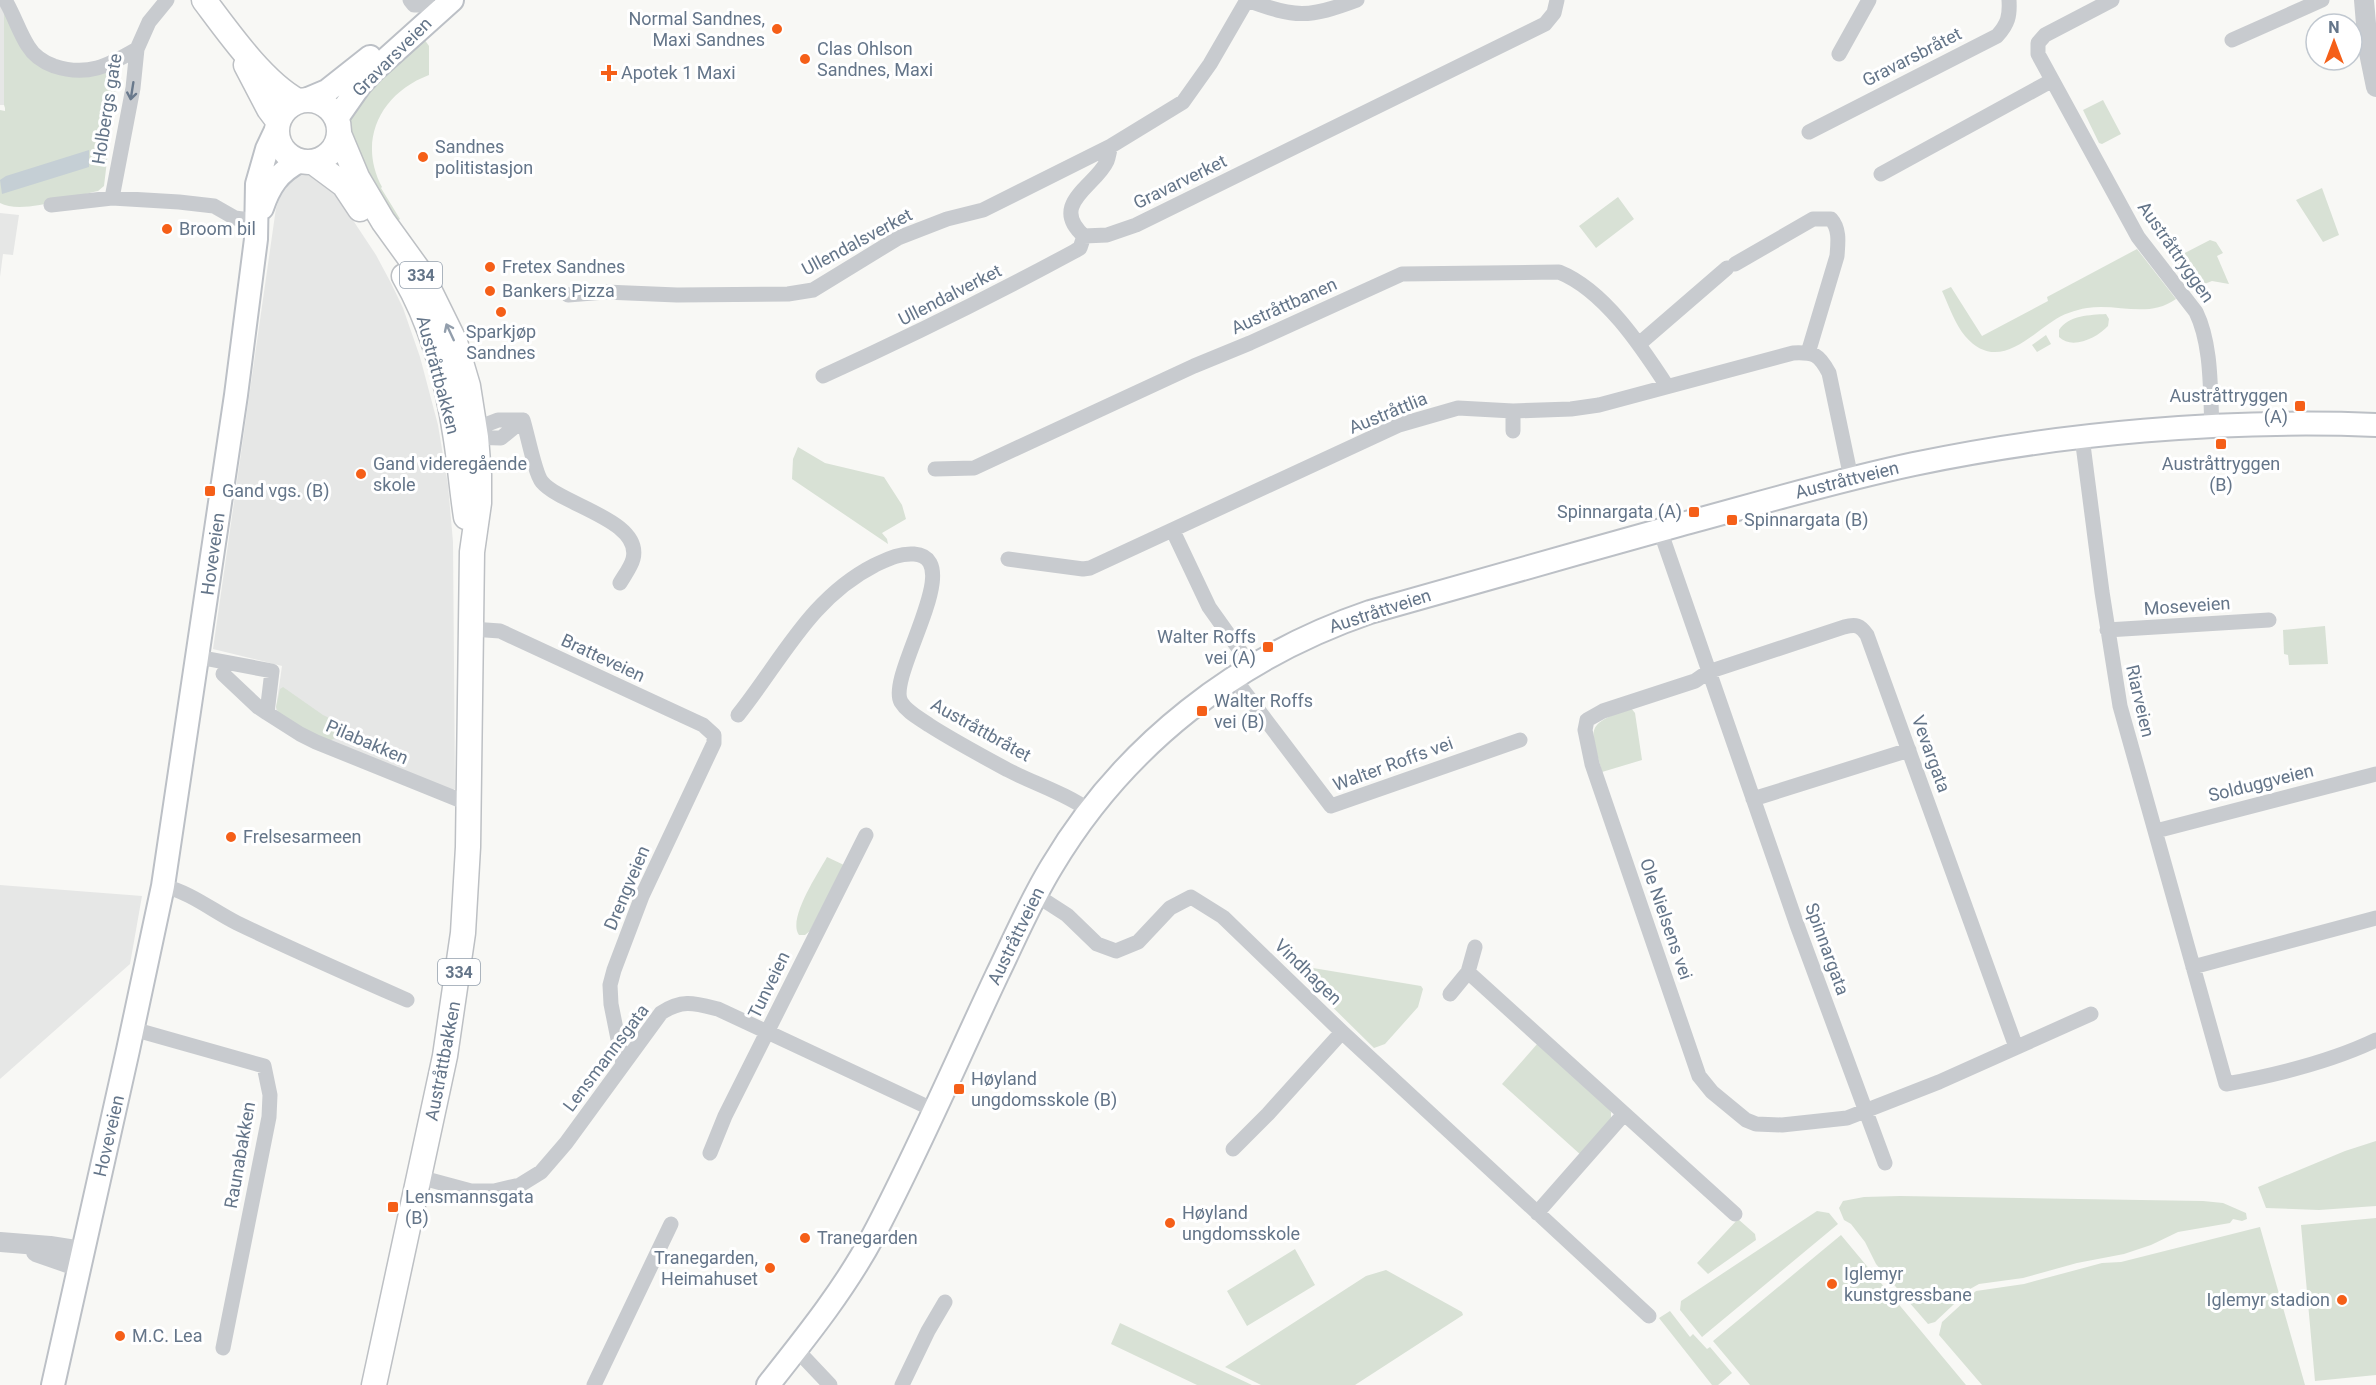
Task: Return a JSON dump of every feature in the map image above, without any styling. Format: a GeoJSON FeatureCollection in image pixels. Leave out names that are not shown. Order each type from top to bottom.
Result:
{"type":"FeatureCollection","features":[{"type":"Feature","properties":{"kind":"main road","name":"334"},"geometry":{"type":"LineString","coordinates":[[204,0],[233,39],[285,94],[303,100],[320,102],[330,108],[338,126]]}},
{"type":"Feature","properties":{"kind":"main road","name":"Gravarsveien"},"geometry":{"type":"LineString","coordinates":[[338,126],[360,85],[452,0]]}},
{"type":"Feature","properties":{"kind":"main road","name":"Gravarsveien"},"geometry":{"type":"LineString","coordinates":[[303,100],[327,91],[353,72],[424,2]]}},
{"type":"Feature","properties":{"kind":"main road","name":"334"},"geometry":{"type":"LineString","coordinates":[[233,39],[277,126],[279,144],[287,155],[306,162]]}},
{"type":"Feature","properties":{"kind":"main road"},"geometry":{"type":"LineString","coordinates":[[277,126],[285,109],[303,100]]}},
{"type":"Feature","properties":{"kind":"main road","name":"Hoveveien"},"geometry":{"type":"LineString","coordinates":[[53,1385],[163,886],[236,395],[258,221],[257,184],[267,148],[277,126]]}},
{"type":"Feature","properties":{"kind":"main road"},"geometry":{"type":"LineString","coordinates":[[306,162],[326,157],[331,152],[335,147],[338,126]]}},
{"type":"Feature","properties":{"kind":"main road","name":"Austråttbakken"},"geometry":{"type":"LineString","coordinates":[[338,126],[357,177],[383,221],[422,275],[455,342],[468,386],[469,434],[479,503],[472,552],[468,847],[464,933],[445,1056],[374,1385]]}},
{"type":"Feature","properties":{"kind":"main road","name":"Austråttbakken"},"geometry":{"type":"LineString","coordinates":[[306,162],[344,185],[411,289],[469,434]]}},
{"type":"Feature","properties":{"kind":"main road","name":"Hoveveien"},"geometry":{"type":"LineString","coordinates":[[258,221],[269,188],[287,168],[306,162]]}},
{"type":"Feature","properties":{"kind":"main road","name":"Austråttveien"},"geometry":{"type":"LineString","coordinates":[[768,1385],[834,1299],[872,1238],[899,1186],[1036,895],[1058,856],[1107,788],[1145,748],[1167,727],[1243,670],[1315,633],[1371,612],[1660,530],[1851,478],[1916,463],[2082,437],[2212,426],[2295,423],[2376,425]]}},
{"type":"Feature","properties":{"kind":"street"},"geometry":{"type":"LineString","coordinates":[[5,0],[28,47],[49,64],[79,72],[113,63],[137,49]]}},
{"type":"Feature","properties":{"kind":"street","name":"Holbergs gate"},"geometry":{"type":"LineString","coordinates":[[112,198],[133,88],[137,49],[149,22],[167,0]]}},
{"type":"Feature","properties":{"kind":"street"},"geometry":{"type":"LineString","coordinates":[[1084,236],[1074,223],[1072,204],[1078,193],[1107,161],[1110,146],[1184,102],[1210,64],[1247,0],[1284,12],[1303,14],[1324,12],[1357,0]]}},
{"type":"Feature","properties":{"kind":"street","name":"Gravarverket"},"geometry":{"type":"LineString","coordinates":[[1084,236],[1107,236],[1136,225],[1412,92],[1545,24],[1554,13],[1557,0]]}},
{"type":"Feature","properties":{"kind":"street","name":"Gravarsbråtet"},"geometry":{"type":"LineString","coordinates":[[1839,54],[1869,0]]}},
{"type":"Feature","properties":{"kind":"street","name":"Gravarsbråtet"},"geometry":{"type":"LineString","coordinates":[[1809,132],[1997,36],[2006,26],[2010,15],[2009,0]]}},
{"type":"Feature","properties":{"kind":"street","name":"Austråttryggen"},"geometry":{"type":"LineString","coordinates":[[2112,0],[2045,35],[2038,43],[2038,54],[2138,237],[2196,312],[2202,324],[2212,426]]}},
{"type":"Feature","properties":{"kind":"street"},"geometry":{"type":"LineString","coordinates":[[2232,40],[2322,0]]}},
{"type":"Feature","properties":{"kind":"street"},"geometry":{"type":"LineString","coordinates":[[2364,0],[2368,48],[2376,87]]}},
{"type":"Feature","properties":{"kind":"street"},"geometry":{"type":"LineString","coordinates":[[1881,174],[2052,81]]}},
{"type":"Feature","properties":{"kind":"street","name":"Ullendalsverket"},"geometry":{"type":"LineString","coordinates":[[568,295],[605,292],[677,295],[788,294],[813,290],[898,238],[947,219],[983,210],[1110,146]]}},
{"type":"Feature","properties":{"kind":"street"},"geometry":{"type":"LineString","coordinates":[[51,205],[112,198],[214,206],[235,218],[258,221]]}},
{"type":"Feature","properties":{"kind":"street"},"geometry":{"type":"LineString","coordinates":[[1639,344],[1731,266],[1813,219],[1831,219],[1835,224],[1838,240],[1837,256],[1809,352]]}},
{"type":"Feature","properties":{"kind":"street","name":"Ullendalverket"},"geometry":{"type":"LineString","coordinates":[[823,376],[906,339],[1003,291],[1080,248],[1084,236]]}},
{"type":"Feature","properties":{"kind":"street","name":"Austråttbanen"},"geometry":{"type":"LineString","coordinates":[[935,469],[974,468],[1194,366],[1402,274],[1559,272],[1576,279],[1587,287],[1639,344],[1667,386]]}},
{"type":"Feature","properties":{"kind":"street"},"geometry":{"type":"LineString","coordinates":[[1667,386],[1777,357],[1809,352],[1822,358],[1829,373],[1851,478]]}},
{"type":"Feature","properties":{"kind":"street","name":"Austråttlia"},"geometry":{"type":"LineString","coordinates":[[1008,559],[1090,568],[1399,425],[1458,408],[1513,411],[1571,409],[1599,405],[1667,386]]}},
{"type":"Feature","properties":{"kind":"street"},"geometry":{"type":"LineString","coordinates":[[1513,411],[1513,431]]}},
{"type":"Feature","properties":{"kind":"street"},"geometry":{"type":"LineString","coordinates":[[469,434],[501,438],[523,420],[540,480],[550,491],[607,517],[620,528],[633,546],[633,559],[620,583]]}},
{"type":"Feature","properties":{"kind":"street","name":"Riarveien"},"geometry":{"type":"LineString","coordinates":[[2082,437],[2113,672],[2126,732],[2156,831],[2226,1084],[2255,1079],[2325,1059],[2376,1040]]}},
{"type":"Feature","properties":{"kind":"street","name":"Spinnargata"},"geometry":{"type":"LineString","coordinates":[[1660,530],[1753,800],[1885,1163]]}},
{"type":"Feature","properties":{"kind":"street"},"geometry":{"type":"LineString","coordinates":[[1173,531],[1209,607],[1243,670]]}},
{"type":"Feature","properties":{"kind":"street","name":"Austråttbråtet"},"geometry":{"type":"LineString","coordinates":[[738,715],[823,601],[857,574],[891,557],[918,554],[927,560],[933,583],[928,606],[899,682],[900,701],[908,711],[938,730],[1008,770],[1077,802],[1090,811]]}},
{"type":"Feature","properties":{"kind":"street","name":"Moseveien"},"geometry":{"type":"LineString","coordinates":[[2107,630],[2269,620]]}},
{"type":"Feature","properties":{"kind":"street","name":"Vevargata"},"geometry":{"type":"LineString","coordinates":[[1708,672],[1855,624],[1868,635],[2016,1047]]}},
{"type":"Feature","properties":{"kind":"street","name":"Bratteveien"},"geometry":{"type":"LineString","coordinates":[[472,630],[500,631],[703,725],[714,735]]}},
{"type":"Feature","properties":{"kind":"street"},"geometry":{"type":"LineString","coordinates":[[198,657],[272,671],[267,713]]}},
{"type":"Feature","properties":{"kind":"street","name":"Walter Roffs vei"},"geometry":{"type":"LineString","coordinates":[[1243,670],[1240,687],[1331,806],[1520,740]]}},
{"type":"Feature","properties":{"kind":"street","name":"Ole Nielsens vei"},"geometry":{"type":"LineString","coordinates":[[1708,672],[1695,681],[1602,711],[1587,720],[1585,730],[1596,775],[1699,1076],[1712,1092],[1746,1120],[1756,1124],[1802,1124],[1847,1118],[1865,1111]]}},
{"type":"Feature","properties":{"kind":"street","name":"Pilabakken"},"geometry":{"type":"LineString","coordinates":[[223,674],[258,707],[300,734],[456,799]]}},
{"type":"Feature","properties":{"kind":"street","name":"Drengveien"},"geometry":{"type":"LineString","coordinates":[[623,1064],[611,1004],[610,985],[614,970],[642,896],[714,743],[714,735]]}},
{"type":"Feature","properties":{"kind":"street"},"geometry":{"type":"LineString","coordinates":[[1753,800],[1909,750]]}},
{"type":"Feature","properties":{"kind":"street","name":"Solduggveien"},"geometry":{"type":"LineString","coordinates":[[2156,831],[2376,774]]}},
{"type":"Feature","properties":{"kind":"street","name":"Tunveien"},"geometry":{"type":"LineString","coordinates":[[711,1153],[725,1116],[866,834]]}},
{"type":"Feature","properties":{"kind":"street"},"geometry":{"type":"LineString","coordinates":[[163,886],[173,888],[225,917],[300,953],[407,1000]]}},
{"type":"Feature","properties":{"kind":"street","name":"Vindhagen"},"geometry":{"type":"LineString","coordinates":[[1036,895],[1067,915],[1097,944],[1116,951],[1138,942],[1170,908],[1191,897],[1223,917],[1342,1032],[1649,1316]]}},
{"type":"Feature","properties":{"kind":"street"},"geometry":{"type":"LineString","coordinates":[[2193,967],[2376,918]]}},
{"type":"Feature","properties":{"kind":"street"},"geometry":{"type":"LineString","coordinates":[[1450,994],[1468,972],[1475,947]]}},
{"type":"Feature","properties":{"kind":"street"},"geometry":{"type":"LineString","coordinates":[[1468,972],[1735,1214]]}},
{"type":"Feature","properties":{"kind":"street","name":"Lensmannsgata"},"geometry":{"type":"LineString","coordinates":[[418,1178],[471,1191],[494,1191],[520,1185],[541,1172],[566,1143],[661,1014],[672,1005],[684,1003],[718,1009],[934,1110]]}},
{"type":"Feature","properties":{"kind":"street"},"geometry":{"type":"LineString","coordinates":[[1865,1111],[1939,1082],[2091,1014]]}},
{"type":"Feature","properties":{"kind":"street","name":"Raunabakken"},"geometry":{"type":"LineString","coordinates":[[133,1029],[264,1066],[270,1095],[269,1117],[223,1348]]}},
{"type":"Feature","properties":{"kind":"street"},"geometry":{"type":"LineString","coordinates":[[1233,1149],[1342,1032]]}},
{"type":"Feature","properties":{"kind":"street"},"geometry":{"type":"LineString","coordinates":[[1537,1213],[1624,1114]]}},
{"type":"Feature","properties":{"kind":"street"},"geometry":{"type":"LineString","coordinates":[[594,1385],[671,1224]]}},
{"type":"Feature","properties":{"kind":"street"},"geometry":{"type":"LineString","coordinates":[[10,1243],[50,1246],[81,1259]]}},
{"type":"Feature","properties":{"kind":"street"},"geometry":{"type":"LineString","coordinates":[[902,1385],[945,1302]]}},
{"type":"Feature","properties":{"kind":"street"},"geometry":{"type":"LineString","coordinates":[[796,1349],[830,1385]]}},
{"type":"Feature","properties":{"kind":"shaded area"},"geometry":{"type":"Polygon","coordinates":[[[0,4],[4,7],[4,105],[0,105],[0,4]]]}},
{"type":"Feature","properties":{"kind":"shaded area"},"geometry":{"type":"Polygon","coordinates":[[[4,7],[11,16],[13,33],[35,60],[104,72],[118,68],[104,186],[98,191],[34,206],[21,207],[0,203],[0,110],[5,111],[4,7]]]}},
{"type":"Feature","properties":{"kind":"shaded area"},"geometry":{"type":"Polygon","coordinates":[[[422,36],[429,46],[429,75],[398,93],[386,106],[373,136],[372,152],[381,188],[400,219],[394,224],[376,200],[350,135],[350,119],[358,102],[422,36]]]}},
{"type":"Feature","properties":{"kind":"shaded area"},"geometry":{"type":"Polygon","coordinates":[[[2103,100],[2121,134],[2102,144],[2099,143],[2083,110],[2103,100]]]}},
{"type":"Feature","properties":{"kind":"shaded area"},"geometry":{"type":"Polygon","coordinates":[[[89,150],[89,167],[2,194],[0,180],[6,176],[89,150]]]}},
{"type":"Feature","properties":{"kind":"shaded area"},"geometry":{"type":"Polygon","coordinates":[[[296,176],[318,177],[329,184],[376,255],[391,283],[403,308],[420,357],[438,425],[448,485],[453,542],[455,789],[449,793],[305,732],[275,714],[282,666],[213,649],[276,208],[285,183],[296,176]]]}},
{"type":"Feature","properties":{"kind":"shaded area"},"geometry":{"type":"Polygon","coordinates":[[[2322,188],[2339,235],[2323,242],[2296,200],[2322,188]]]}},
{"type":"Feature","properties":{"kind":"shaded area"},"geometry":{"type":"Polygon","coordinates":[[[1618,197],[1634,219],[1596,248],[1579,226],[1618,197]]]}},
{"type":"Feature","properties":{"kind":"shaded area"},"geometry":{"type":"Polygon","coordinates":[[[0,213],[19,215],[13,255],[3,254],[0,277],[0,213]]]}},
{"type":"Feature","properties":{"kind":"shaded area"},"geometry":{"type":"Polygon","coordinates":[[[2210,240],[2216,242],[2223,253],[2217,256],[2229,284],[2212,281],[2194,288],[2174,262],[2177,257],[2210,240]]]}},
{"type":"Feature","properties":{"kind":"shaded area"},"geometry":{"type":"Polygon","coordinates":[[[2137,249],[2176,299],[2155,308],[2099,307],[2074,311],[2065,314],[2011,349],[1999,352],[1988,351],[1977,346],[1965,336],[1942,291],[1951,287],[1982,336],[2048,301],[2047,297],[2137,249]]]}},
{"type":"Feature","properties":{"kind":"shaded area"},"geometry":{"type":"Polygon","coordinates":[[[2106,314],[2109,319],[2108,326],[2098,335],[2077,342],[2064,341],[2059,337],[2059,330],[2068,321],[2106,314]]]}},
{"type":"Feature","properties":{"kind":"shaded area"},"geometry":{"type":"Polygon","coordinates":[[[2046,335],[2051,344],[2037,352],[2032,345],[2046,335]]]}},
{"type":"Feature","properties":{"kind":"shaded area"},"geometry":{"type":"Polygon","coordinates":[[[798,447],[825,463],[884,477],[902,505],[906,519],[882,533],[888,544],[792,479],[793,459],[798,447]]]}},
{"type":"Feature","properties":{"kind":"shaded area"},"geometry":{"type":"Polygon","coordinates":[[[2325,626],[2328,664],[2289,665],[2288,655],[2284,654],[2283,630],[2325,626]]]}},
{"type":"Feature","properties":{"kind":"shaded area"},"geometry":{"type":"Polygon","coordinates":[[[283,687],[323,715],[342,724],[335,738],[329,741],[323,740],[279,714],[276,707],[280,689],[283,687]]]}},
{"type":"Feature","properties":{"kind":"shaded area"},"geometry":{"type":"Polygon","coordinates":[[[1631,708],[1635,713],[1642,760],[1602,772],[1595,745],[1594,730],[1605,719],[1631,708]]]}},
{"type":"Feature","properties":{"kind":"shaded area"},"geometry":{"type":"Polygon","coordinates":[[[827,857],[844,865],[810,931],[805,935],[799,935],[796,928],[800,907],[827,857]]]}},
{"type":"Feature","properties":{"kind":"shaded area"},"geometry":{"type":"Polygon","coordinates":[[[0,885],[142,896],[130,964],[0,1079],[0,885]]]}},
{"type":"Feature","properties":{"kind":"shaded area"},"geometry":{"type":"Polygon","coordinates":[[[1313,968],[1421,986],[1423,989],[1418,1007],[1385,1044],[1374,1048],[1303,978],[1313,968]]]}},
{"type":"Feature","properties":{"kind":"shaded area"},"geometry":{"type":"Polygon","coordinates":[[[1538,1043],[1607,1105],[1611,1112],[1611,1121],[1582,1156],[1502,1084],[1538,1043]]]}},
{"type":"Feature","properties":{"kind":"shaded area"},"geometry":{"type":"Polygon","coordinates":[[[2376,1141],[2376,1206],[2319,1210],[2266,1208],[2258,1187],[2345,1151],[2376,1141]]]}},
{"type":"Feature","properties":{"kind":"shaded area"},"geometry":{"type":"Polygon","coordinates":[[[1864,1197],[2203,1201],[2223,1203],[2246,1213],[2247,1219],[2242,1221],[2233,1219],[2230,1223],[2178,1232],[2151,1245],[2124,1254],[2077,1263],[2023,1278],[1979,1284],[1970,1289],[1935,1322],[1928,1324],[1876,1264],[1865,1242],[1851,1224],[1844,1220],[1839,1208],[1843,1201],[1864,1197]]]}},
{"type":"Feature","properties":{"kind":"shaded area"},"geometry":{"type":"Polygon","coordinates":[[[1817,1211],[1829,1213],[1838,1224],[1702,1337],[1680,1310],[1681,1301],[1817,1211]]]}},
{"type":"Feature","properties":{"kind":"shaded area","name":"Iglemyr stadion"},"geometry":{"type":"Polygon","coordinates":[[[2376,1218],[2376,1375],[2315,1381],[2301,1225],[2376,1218]]]}},
{"type":"Feature","properties":{"kind":"shaded area"},"geometry":{"type":"Polygon","coordinates":[[[1738,1219],[1755,1234],[1756,1240],[1708,1274],[1697,1263],[1738,1219]]]}},
{"type":"Feature","properties":{"kind":"shaded area"},"geometry":{"type":"Polygon","coordinates":[[[2260,1227],[2305,1385],[1982,1385],[1939,1335],[1942,1322],[1976,1291],[2024,1284],[2102,1263],[2121,1262],[2260,1227]]]}},
{"type":"Feature","properties":{"kind":"shaded area","name":"Iglemyr kunstgressbane"},"geometry":{"type":"Polygon","coordinates":[[[1841,1235],[1966,1385],[1750,1385],[1713,1341],[1841,1235]]]}},
{"type":"Feature","properties":{"kind":"shaded area"},"geometry":{"type":"Polygon","coordinates":[[[1295,1249],[1315,1285],[1247,1326],[1227,1291],[1295,1249]]]}},
{"type":"Feature","properties":{"kind":"shaded area"},"geometry":{"type":"Polygon","coordinates":[[[1386,1270],[1462,1312],[1463,1315],[1355,1385],[1261,1385],[1225,1367],[1366,1276],[1386,1270]]]}},
{"type":"Feature","properties":{"kind":"shaded area"},"geometry":{"type":"Polygon","coordinates":[[[1670,1311],[1690,1337],[1693,1334],[1707,1349],[1710,1347],[1732,1373],[1718,1385],[1712,1385],[1659,1318],[1670,1311]]]}},
{"type":"Feature","properties":{"kind":"shaded area"},"geometry":{"type":"Polygon","coordinates":[[[1120,1323],[1252,1385],[1197,1385],[1111,1344],[1120,1323]]]}},
{"type":"Feature","properties":{"kind":"place","name":"Normal Sandnes, Maxi Sandnes"},"geometry":{"type":"Point","coordinates":[777,29]}},
{"type":"Feature","properties":{"kind":"place","name":"Clas Ohlson Sandnes, Maxi"},"geometry":{"type":"Point","coordinates":[805,59]}},
{"type":"Feature","properties":{"kind":"place","name":"Apotek 1 Maxi"},"geometry":{"type":"Point","coordinates":[609,73]}},
{"type":"Feature","properties":{"kind":"place","name":"Sandnes politistasjon"},"geometry":{"type":"Point","coordinates":[423,157]}},
{"type":"Feature","properties":{"kind":"place","name":"Broom bil"},"geometry":{"type":"Point","coordinates":[167,229]}},
{"type":"Feature","properties":{"kind":"place","name":"Fretex Sandnes"},"geometry":{"type":"Point","coordinates":[490,267]}},
{"type":"Feature","properties":{"kind":"place","name":"Bankers Pizza"},"geometry":{"type":"Point","coordinates":[490,291]}},
{"type":"Feature","properties":{"kind":"place","name":"Sparkjøp Sandnes"},"geometry":{"type":"Point","coordinates":[501,312]}},
{"type":"Feature","properties":{"kind":"place","name":"Austråttryggen (A)"},"geometry":{"type":"Point","coordinates":[2300,406]}},
{"type":"Feature","properties":{"kind":"place","name":"Austråttryggen (B)"},"geometry":{"type":"Point","coordinates":[2221,444]}},
{"type":"Feature","properties":{"kind":"place","name":"Gand videregående skole"},"geometry":{"type":"Point","coordinates":[361,474]}},
{"type":"Feature","properties":{"kind":"place","name":"Gand vgs. (B)"},"geometry":{"type":"Point","coordinates":[210,491]}},
{"type":"Feature","properties":{"kind":"place","name":"Spinnargata (A)"},"geometry":{"type":"Point","coordinates":[1694,512]}},
{"type":"Feature","properties":{"kind":"place","name":"Spinnargata (B)"},"geometry":{"type":"Point","coordinates":[1732,520]}},
{"type":"Feature","properties":{"kind":"place","name":"Walter Roffs vei (A)"},"geometry":{"type":"Point","coordinates":[1268,647]}},
{"type":"Feature","properties":{"kind":"place","name":"Walter Roffs vei (B)"},"geometry":{"type":"Point","coordinates":[1202,711]}},
{"type":"Feature","properties":{"kind":"place","name":"Frelsesarmeen"},"geometry":{"type":"Point","coordinates":[231,837]}},
{"type":"Feature","properties":{"kind":"place","name":"Høyland ungdomsskole (B)"},"geometry":{"type":"Point","coordinates":[959,1089]}},
{"type":"Feature","properties":{"kind":"place","name":"Lensmannsgata (B)"},"geometry":{"type":"Point","coordinates":[393,1207]}},
{"type":"Feature","properties":{"kind":"place","name":"Høyland ungdomsskole"},"geometry":{"type":"Point","coordinates":[1170,1223]}},
{"type":"Feature","properties":{"kind":"place","name":"Tranegarden"},"geometry":{"type":"Point","coordinates":[805,1238]}},
{"type":"Feature","properties":{"kind":"place","name":"Tranegarden, Heimahuset"},"geometry":{"type":"Point","coordinates":[770,1268]}},
{"type":"Feature","properties":{"kind":"place","name":"Iglemyr kunstgressbane"},"geometry":{"type":"Point","coordinates":[1832,1284]}},
{"type":"Feature","properties":{"kind":"place","name":"Iglemyr stadion"},"geometry":{"type":"Point","coordinates":[2342,1300]}},
{"type":"Feature","properties":{"kind":"place","name":"M.C. Lea"},"geometry":{"type":"Point","coordinates":[120,1336]}}]}
